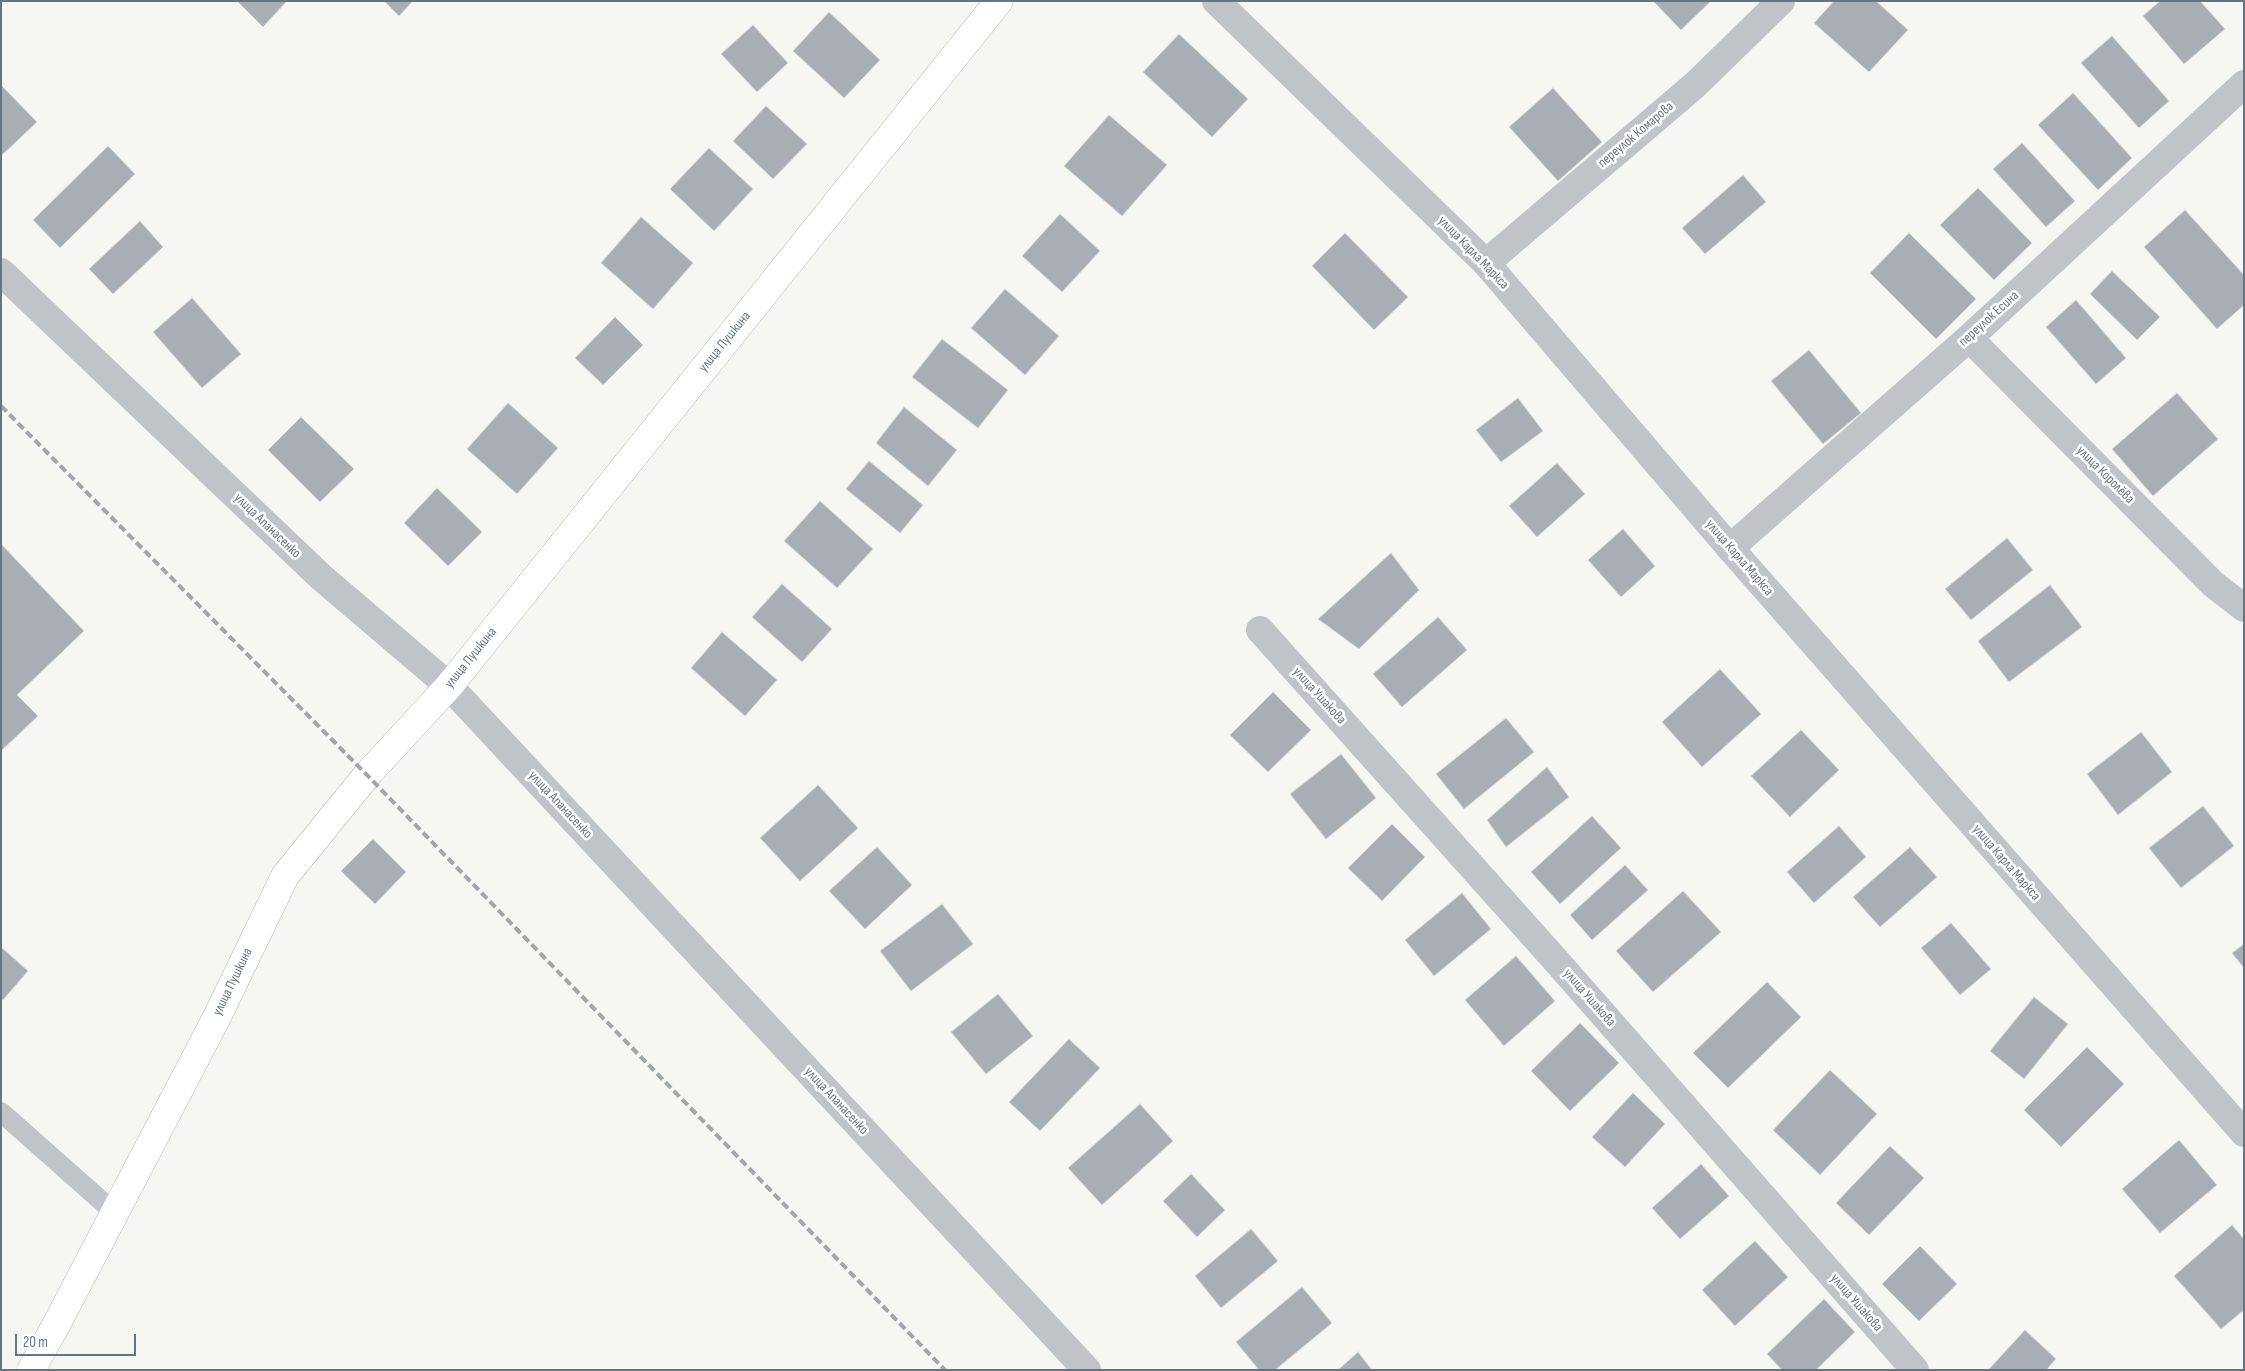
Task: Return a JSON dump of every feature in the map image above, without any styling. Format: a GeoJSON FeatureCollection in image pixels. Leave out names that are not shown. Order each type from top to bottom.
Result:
{"type":"FeatureCollection","features":[{"type":"Feature","properties":{"kind":"main road","name":"улица Пушкина"},"geometry":{"type":"LineString","coordinates":[[31,1370],[216,1019],[284,876],[367,775],[449,686],[998,1]]}},
{"type":"Feature","properties":{"kind":"street","name":"улица Карла Маркса"},"geometry":{"type":"LineString","coordinates":[[1216,1],[1486,263],[1730,548],[2244,1133]]}},
{"type":"Feature","properties":{"kind":"street","name":"переулок Комарова"},"geometry":{"type":"LineString","coordinates":[[1486,263],[1695,85],[1781,1]]}},
{"type":"Feature","properties":{"kind":"street","name":"переулок Есина"},"geometry":{"type":"LineString","coordinates":[[1730,548],[1969,338],[2244,84]]}},
{"type":"Feature","properties":{"kind":"street","name":"улица Апанасенко"},"geometry":{"type":"LineString","coordinates":[[1,272],[320,577],[449,686],[1087,1370]]}},
{"type":"Feature","properties":{"kind":"street","name":"улица Королёва"},"geometry":{"type":"LineString","coordinates":[[1969,338],[2213,584],[2244,608]]}},
{"type":"Feature","properties":{"kind":"street","name":"улица Ушакова"},"geometry":{"type":"LineString","coordinates":[[1260,630],[1559,964],[1915,1370]]}},
{"type":"Feature","properties":{"kind":"lane"},"geometry":{"type":"LineString","coordinates":[[1,1112],[114,1213]]}},
{"type":"Feature","properties":{"kind":"building"},"geometry":{"type":"Polygon","coordinates":[[[237,1],[287,1],[263,27],[237,1]]]}},
{"type":"Feature","properties":{"kind":"building"},"geometry":{"type":"Polygon","coordinates":[[[384,1],[413,1],[399,16],[384,1]]]}},
{"type":"Feature","properties":{"kind":"building"},"geometry":{"type":"Polygon","coordinates":[[[1653,1],[1711,1],[1681,30],[1653,1]]]}},
{"type":"Feature","properties":{"kind":"building"},"geometry":{"type":"Polygon","coordinates":[[[1834,1],[1876,1],[1908,30],[1869,72],[1814,23],[1834,1]]]}},
{"type":"Feature","properties":{"kind":"building"},"geometry":{"type":"Polygon","coordinates":[[[2160,1],[2200,1],[2225,29],[2184,64],[2143,16],[2160,1]]]}},
{"type":"Feature","properties":{"kind":"building"},"geometry":{"type":"Polygon","coordinates":[[[829,12],[880,60],[844,98],[793,51],[829,12]]]}},
{"type":"Feature","properties":{"kind":"building"},"geometry":{"type":"Polygon","coordinates":[[[753,25],[788,63],[757,92],[721,54],[753,25]]]}},
{"type":"Feature","properties":{"kind":"building"},"geometry":{"type":"Polygon","coordinates":[[[1179,34],[1248,99],[1212,137],[1143,72],[1179,34]]]}},
{"type":"Feature","properties":{"kind":"building"},"geometry":{"type":"Polygon","coordinates":[[[2112,36],[2169,101],[2139,128],[2081,63],[2112,36]]]}},
{"type":"Feature","properties":{"kind":"building"},"geometry":{"type":"Polygon","coordinates":[[[1,85],[37,122],[1,156],[1,85]]]}},
{"type":"Feature","properties":{"kind":"building"},"geometry":{"type":"Polygon","coordinates":[[[1553,88],[1602,142],[1558,181],[1509,127],[1553,88]]]}},
{"type":"Feature","properties":{"kind":"building"},"geometry":{"type":"Polygon","coordinates":[[[2073,93],[2132,158],[2098,190],[2038,125],[2073,93]]]}},
{"type":"Feature","properties":{"kind":"building"},"geometry":{"type":"Polygon","coordinates":[[[766,106],[807,144],[773,179],[733,141],[766,106]]]}},
{"type":"Feature","properties":{"kind":"building"},"geometry":{"type":"Polygon","coordinates":[[[1109,115],[1167,165],[1122,216],[1064,166],[1109,115]]]}},
{"type":"Feature","properties":{"kind":"building"},"geometry":{"type":"Polygon","coordinates":[[[2022,143],[2075,201],[2046,227],[1993,169],[2022,143]]]}},
{"type":"Feature","properties":{"kind":"building"},"geometry":{"type":"Polygon","coordinates":[[[108,146],[135,174],[60,248],[33,220],[108,146]]]}},
{"type":"Feature","properties":{"kind":"building"},"geometry":{"type":"Polygon","coordinates":[[[709,148],[753,189],[714,231],[670,189],[709,148]]]}},
{"type":"Feature","properties":{"kind":"building"},"geometry":{"type":"Polygon","coordinates":[[[1743,175],[1766,202],[1705,254],[1682,228],[1743,175]]]}},
{"type":"Feature","properties":{"kind":"building"},"geometry":{"type":"Polygon","coordinates":[[[1978,188],[2032,243],[1994,280],[1940,225],[1978,188]]]}},
{"type":"Feature","properties":{"kind":"building"},"geometry":{"type":"Polygon","coordinates":[[[2185,210],[2244,275],[2244,305],[2217,329],[2144,247],[2185,210]]]}},
{"type":"Feature","properties":{"kind":"building"},"geometry":{"type":"Polygon","coordinates":[[[1060,214],[1100,251],[1062,292],[1022,256],[1060,214]]]}},
{"type":"Feature","properties":{"kind":"building"},"geometry":{"type":"Polygon","coordinates":[[[641,217],[693,263],[653,309],[601,263],[641,217]]]}},
{"type":"Feature","properties":{"kind":"building"},"geometry":{"type":"Polygon","coordinates":[[[140,221],[163,247],[113,294],[89,269],[140,221]]]}},
{"type":"Feature","properties":{"kind":"building"},"geometry":{"type":"Polygon","coordinates":[[[1345,233],[1408,297],[1374,330],[1312,266],[1345,233]]]}},
{"type":"Feature","properties":{"kind":"building"},"geometry":{"type":"Polygon","coordinates":[[[1909,233],[1976,299],[1936,339],[1870,273],[1909,233]]]}},
{"type":"Feature","properties":{"kind":"building"},"geometry":{"type":"Polygon","coordinates":[[[2112,271],[2160,317],[2137,340],[2090,294],[2112,271]]]}},
{"type":"Feature","properties":{"kind":"building"},"geometry":{"type":"Polygon","coordinates":[[[1005,289],[1059,336],[1025,375],[971,328],[1005,289]]]}},
{"type":"Feature","properties":{"kind":"building"},"geometry":{"type":"Polygon","coordinates":[[[192,298],[241,354],[202,388],[153,332],[192,298]]]}},
{"type":"Feature","properties":{"kind":"building"},"geometry":{"type":"Polygon","coordinates":[[[2076,300],[2126,358],[2096,384],[2046,327],[2076,300]]]}},
{"type":"Feature","properties":{"kind":"building"},"geometry":{"type":"Polygon","coordinates":[[[615,317],[643,345],[603,385],[575,358],[615,317]]]}},
{"type":"Feature","properties":{"kind":"building"},"geometry":{"type":"Polygon","coordinates":[[[942,339],[1008,390],[978,428],[912,377],[942,339]]]}},
{"type":"Feature","properties":{"kind":"building"},"geometry":{"type":"Polygon","coordinates":[[[1809,350],[1861,413],[1823,444],[1771,381],[1809,350]]]}},
{"type":"Feature","properties":{"kind":"building"},"geometry":{"type":"Polygon","coordinates":[[[2177,393],[2218,439],[2153,496],[2112,449],[2177,393]]]}},
{"type":"Feature","properties":{"kind":"building"},"geometry":{"type":"Polygon","coordinates":[[[1518,398],[1543,431],[1501,462],[1476,430],[1518,398]]]}},
{"type":"Feature","properties":{"kind":"building"},"geometry":{"type":"Polygon","coordinates":[[[508,403],[558,448],[517,494],[467,449],[508,403]]]}},
{"type":"Feature","properties":{"kind":"building"},"geometry":{"type":"Polygon","coordinates":[[[904,407],[957,450],[928,486],[876,443],[904,407]]]}},
{"type":"Feature","properties":{"kind":"building"},"geometry":{"type":"Polygon","coordinates":[[[301,417],[354,469],[320,502],[268,450],[301,417]]]}},
{"type":"Feature","properties":{"kind":"building"},"geometry":{"type":"Polygon","coordinates":[[[869,461],[923,505],[900,533],[846,489],[869,461]]]}},
{"type":"Feature","properties":{"kind":"building"},"geometry":{"type":"Polygon","coordinates":[[[1557,463],[1585,494],[1537,537],[1509,506],[1557,463]]]}},
{"type":"Feature","properties":{"kind":"building"},"geometry":{"type":"Polygon","coordinates":[[[437,488],[482,532],[448,566],[404,523],[437,488]]]}},
{"type":"Feature","properties":{"kind":"building"},"geometry":{"type":"Polygon","coordinates":[[[820,501],[873,549],[837,588],[784,541],[820,501]]]}},
{"type":"Feature","properties":{"kind":"building"},"geometry":{"type":"Polygon","coordinates":[[[1623,529],[1655,566],[1621,597],[1588,560],[1623,529]]]}},
{"type":"Feature","properties":{"kind":"building"},"geometry":{"type":"Polygon","coordinates":[[[2007,538],[2033,570],[1971,620],[1945,589],[2007,538]]]}},
{"type":"Feature","properties":{"kind":"building"},"geometry":{"type":"Polygon","coordinates":[[[1,544],[84,631],[17,695],[38,716],[1,751],[1,544]]]}},
{"type":"Feature","properties":{"kind":"building"},"geometry":{"type":"Polygon","coordinates":[[[1391,553],[1419,590],[1359,649],[1318,619],[1391,553]]]}},
{"type":"Feature","properties":{"kind":"building"},"geometry":{"type":"Polygon","coordinates":[[[782,584],[832,629],[802,662],[752,617],[782,584]]]}},
{"type":"Feature","properties":{"kind":"building"},"geometry":{"type":"Polygon","coordinates":[[[2050,585],[2082,627],[2009,682],[1978,641],[2050,585]]]}},
{"type":"Feature","properties":{"kind":"building"},"geometry":{"type":"Polygon","coordinates":[[[1438,617],[1467,650],[1402,707],[1373,674],[1438,617]]]}},
{"type":"Feature","properties":{"kind":"building"},"geometry":{"type":"Polygon","coordinates":[[[722,632],[777,680],[745,716],[691,668],[722,632]]]}},
{"type":"Feature","properties":{"kind":"building"},"geometry":{"type":"Polygon","coordinates":[[[1720,669],[1761,714],[1702,767],[1662,722],[1720,669]]]}},
{"type":"Feature","properties":{"kind":"building"},"geometry":{"type":"Polygon","coordinates":[[[1273,692],[1311,730],[1268,772],[1230,735],[1273,692]]]}},
{"type":"Feature","properties":{"kind":"building"},"geometry":{"type":"Polygon","coordinates":[[[1506,718],[1534,752],[1464,809],[1436,774],[1506,718]]]}},
{"type":"Feature","properties":{"kind":"building"},"geometry":{"type":"Polygon","coordinates":[[[1801,730],[1839,770],[1790,817],[1751,776],[1801,730]]]}},
{"type":"Feature","properties":{"kind":"building"},"geometry":{"type":"Polygon","coordinates":[[[2141,732],[2172,772],[2118,815],[2087,774],[2141,732]]]}},
{"type":"Feature","properties":{"kind":"building"},"geometry":{"type":"Polygon","coordinates":[[[1341,754],[1376,798],[1326,839],[1290,794],[1341,754]]]}},
{"type":"Feature","properties":{"kind":"building"},"geometry":{"type":"Polygon","coordinates":[[[1547,767],[1569,797],[1506,847],[1487,820],[1547,767]]]}},
{"type":"Feature","properties":{"kind":"building"},"geometry":{"type":"Polygon","coordinates":[[[818,785],[858,828],[800,881],[760,838],[818,785]]]}},
{"type":"Feature","properties":{"kind":"building"},"geometry":{"type":"Polygon","coordinates":[[[2203,806],[2234,846],[2181,888],[2149,848],[2203,806]]]}},
{"type":"Feature","properties":{"kind":"building"},"geometry":{"type":"Polygon","coordinates":[[[1592,816],[1621,848],[1560,904],[1531,872],[1592,816]]]}},
{"type":"Feature","properties":{"kind":"building"},"geometry":{"type":"Polygon","coordinates":[[[1392,824],[1425,857],[1382,901],[1348,868],[1392,824]]]}},
{"type":"Feature","properties":{"kind":"building"},"geometry":{"type":"Polygon","coordinates":[[[1839,826],[1866,857],[1814,903],[1787,872],[1839,826]]]}},
{"type":"Feature","properties":{"kind":"building"},"geometry":{"type":"Polygon","coordinates":[[[373,839],[406,872],[375,904],[341,871],[373,839]]]}},
{"type":"Feature","properties":{"kind":"building"},"geometry":{"type":"Polygon","coordinates":[[[877,847],[912,885],[865,929],[829,891],[877,847]]]}},
{"type":"Feature","properties":{"kind":"building"},"geometry":{"type":"Polygon","coordinates":[[[1910,847],[1937,877],[1880,927],[1853,897],[1910,847]]]}},
{"type":"Feature","properties":{"kind":"building"},"geometry":{"type":"Polygon","coordinates":[[[1625,865],[1648,890],[1592,940],[1570,915],[1625,865]]]}},
{"type":"Feature","properties":{"kind":"building"},"geometry":{"type":"Polygon","coordinates":[[[1683,891],[1721,932],[1653,992],[1616,951],[1683,891]]]}},
{"type":"Feature","properties":{"kind":"building"},"geometry":{"type":"Polygon","coordinates":[[[1462,893],[1491,929],[1434,976],[1405,940],[1462,893]]]}},
{"type":"Feature","properties":{"kind":"building"},"geometry":{"type":"Polygon","coordinates":[[[942,904],[973,944],[911,991],[880,951],[942,904]]]}},
{"type":"Feature","properties":{"kind":"building"},"geometry":{"type":"Polygon","coordinates":[[[1951,923],[1991,969],[1960,995],[1921,948],[1951,923]]]}},
{"type":"Feature","properties":{"kind":"building"},"geometry":{"type":"Polygon","coordinates":[[[2244,944],[2244,968],[2232,953],[2244,944]]]}},
{"type":"Feature","properties":{"kind":"building"},"geometry":{"type":"Polygon","coordinates":[[[1,947],[28,971],[3,1000],[1,999],[1,947]]]}},
{"type":"Feature","properties":{"kind":"building"},"geometry":{"type":"Polygon","coordinates":[[[1516,956],[1555,1001],[1504,1046],[1465,1000],[1516,956]]]}},
{"type":"Feature","properties":{"kind":"building"},"geometry":{"type":"Polygon","coordinates":[[[1767,982],[1801,1017],[1728,1088],[1693,1053],[1767,982]]]}},
{"type":"Feature","properties":{"kind":"building"},"geometry":{"type":"Polygon","coordinates":[[[998,994],[1033,1036],[986,1074],[951,1032],[998,994]]]}},
{"type":"Feature","properties":{"kind":"building"},"geometry":{"type":"Polygon","coordinates":[[[2034,997],[2068,1024],[2024,1079],[1990,1051],[2034,997]]]}},
{"type":"Feature","properties":{"kind":"building"},"geometry":{"type":"Polygon","coordinates":[[[1580,1023],[1619,1063],[1570,1111],[1531,1071],[1580,1023]]]}},
{"type":"Feature","properties":{"kind":"building"},"geometry":{"type":"Polygon","coordinates":[[[1069,1039],[1100,1068],[1040,1131],[1009,1102],[1069,1039]]]}},
{"type":"Feature","properties":{"kind":"building"},"geometry":{"type":"Polygon","coordinates":[[[2087,1047],[2124,1084],[2061,1147],[2024,1110],[2087,1047]]]}},
{"type":"Feature","properties":{"kind":"building"},"geometry":{"type":"Polygon","coordinates":[[[1830,1070],[1877,1114],[1820,1175],[1773,1130],[1830,1070]]]}},
{"type":"Feature","properties":{"kind":"building"},"geometry":{"type":"Polygon","coordinates":[[[1633,1093],[1665,1124],[1625,1167],[1592,1137],[1633,1093]]]}},
{"type":"Feature","properties":{"kind":"building"},"geometry":{"type":"Polygon","coordinates":[[[1140,1104],[1173,1141],[1102,1205],[1068,1168],[1140,1104]]]}},
{"type":"Feature","properties":{"kind":"building"},"geometry":{"type":"Polygon","coordinates":[[[2179,1140],[2217,1185],[2160,1233],[2122,1189],[2179,1140]]]}},
{"type":"Feature","properties":{"kind":"building"},"geometry":{"type":"Polygon","coordinates":[[[1890,1146],[1924,1178],[1869,1235],[1836,1203],[1890,1146]]]}},
{"type":"Feature","properties":{"kind":"building"},"geometry":{"type":"Polygon","coordinates":[[[1701,1164],[1729,1196],[1680,1239],[1652,1208],[1701,1164]]]}},
{"type":"Feature","properties":{"kind":"building"},"geometry":{"type":"Polygon","coordinates":[[[1191,1174],[1225,1210],[1197,1237],[1163,1201],[1191,1174]]]}},
{"type":"Feature","properties":{"kind":"building"},"geometry":{"type":"Polygon","coordinates":[[[2232,1225],[2244,1239],[2244,1310],[2221,1329],[2174,1276],[2232,1225]]]}},
{"type":"Feature","properties":{"kind":"building"},"geometry":{"type":"Polygon","coordinates":[[[1251,1229],[1278,1261],[1221,1308],[1195,1276],[1251,1229]]]}},
{"type":"Feature","properties":{"kind":"building"},"geometry":{"type":"Polygon","coordinates":[[[1755,1241],[1788,1277],[1735,1326],[1702,1290],[1755,1241]]]}},
{"type":"Feature","properties":{"kind":"building"},"geometry":{"type":"Polygon","coordinates":[[[1920,1246],[1957,1284],[1919,1321],[1882,1284],[1920,1246]]]}},
{"type":"Feature","properties":{"kind":"building"},"geometry":{"type":"Polygon","coordinates":[[[1302,1287],[1332,1323],[1275,1370],[1259,1370],[1236,1342],[1302,1287]]]}},
{"type":"Feature","properties":{"kind":"building"},"geometry":{"type":"Polygon","coordinates":[[[1824,1299],[1855,1332],[1816,1370],[1782,1370],[1767,1354],[1824,1299]]]}},
{"type":"Feature","properties":{"kind":"building"},"geometry":{"type":"Polygon","coordinates":[[[2025,1330],[2056,1359],[2046,1370],[1988,1370],[2025,1330]]]}},
{"type":"Feature","properties":{"kind":"building"},"geometry":{"type":"Polygon","coordinates":[[[1358,1352],[1372,1370],[1338,1370],[1358,1352]]]}},
{"type":"Feature","properties":{"kind":"railway"},"geometry":{"type":"LineString","coordinates":[[1,406],[367,775],[945,1370]]}}]}
